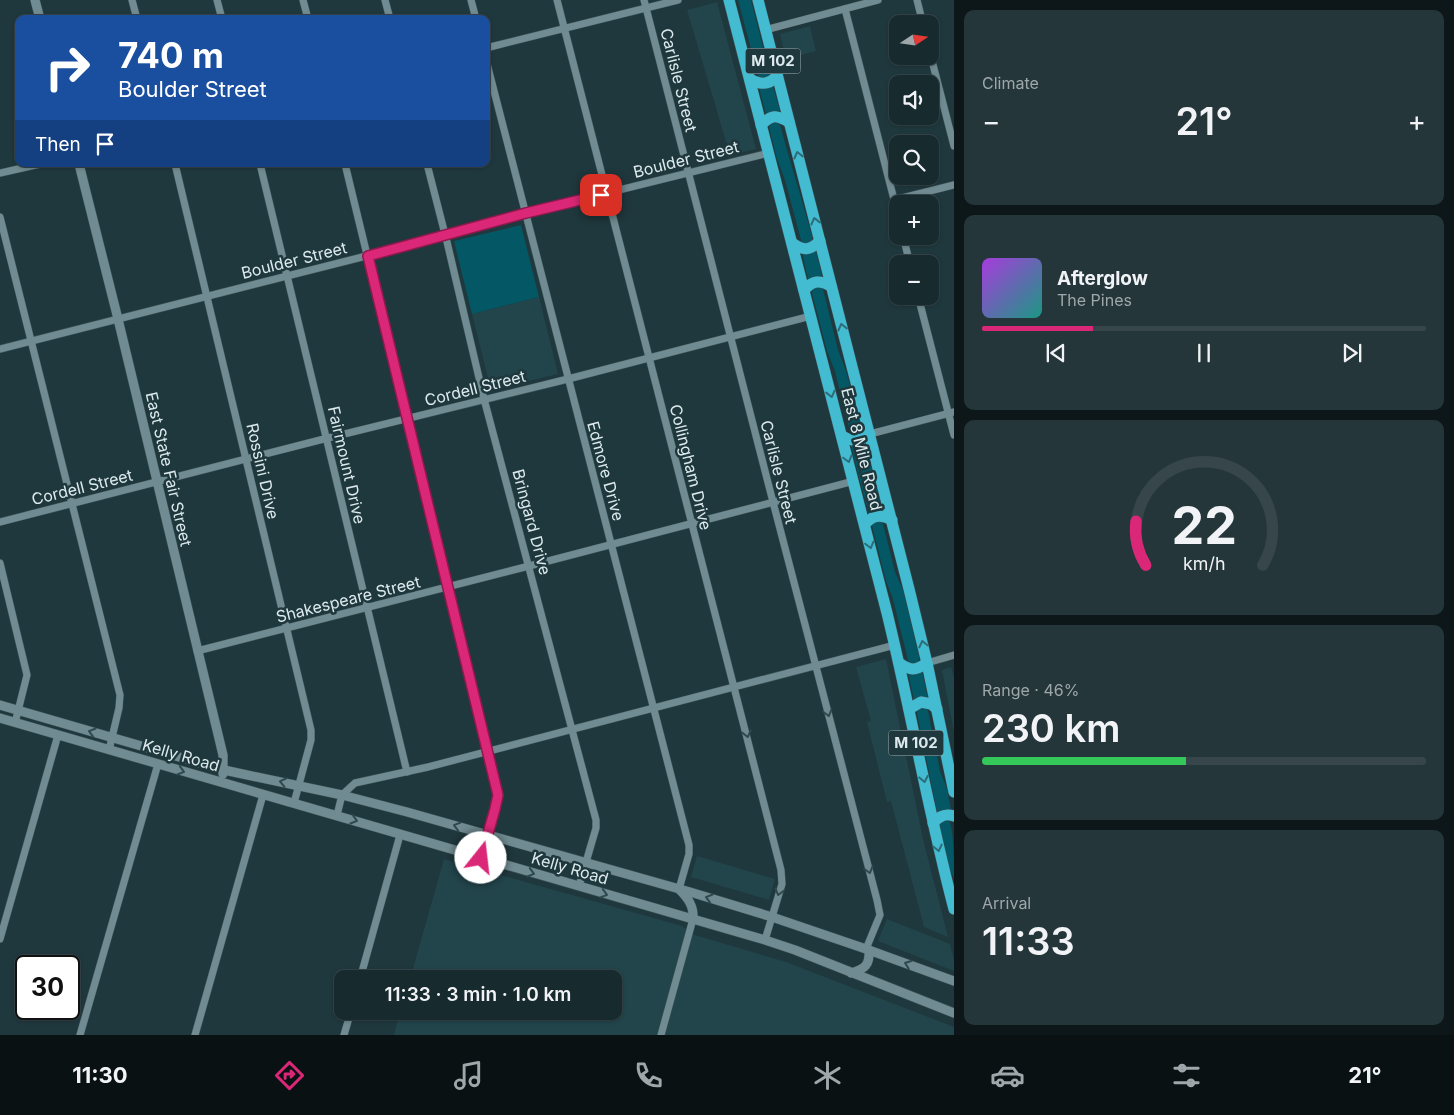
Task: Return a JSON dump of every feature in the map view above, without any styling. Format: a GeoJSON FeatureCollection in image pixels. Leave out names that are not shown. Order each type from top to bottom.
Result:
{"type":"FeatureCollection","features":[{"type":"Feature","properties":{"kind":"highway","name":"East 8 Mile Road"},"geometry":{"type":"LineString","coordinates":[[729,0],[895,645],[933,823],[954,908]]}},
{"type":"Feature","properties":{"kind":"highway","name":"East 8 Mile Road"},"geometry":{"type":"LineString","coordinates":[[758,0],[892,520],[927,663],[954,792]]}},
{"type":"Feature","properties":{"kind":"highway"},"geometry":{"type":"LineString","coordinates":[[750,79],[756,83],[763,84],[771,82],[777,76]]}},
{"type":"Feature","properties":{"kind":"highway"},"geometry":{"type":"LineString","coordinates":[[761,125],[774,117],[789,122]]}},
{"type":"Feature","properties":{"kind":"highway"},"geometry":{"type":"LineString","coordinates":[[792,243],[806,249],[813,247],[820,241]]}},
{"type":"Feature","properties":{"kind":"highway"},"geometry":{"type":"LineString","coordinates":[[804,290],[810,284],[816,282],[826,283],[831,286]]}},
{"type":"Feature","properties":{"kind":"highway"},"geometry":{"type":"LineString","coordinates":[[842,436],[857,441],[870,434]]}},
{"type":"Feature","properties":{"kind":"highway"},"geometry":{"type":"LineString","coordinates":[[865,524],[876,516],[883,516],[892,520]]}},
{"type":"Feature","properties":{"kind":"highway"},"geometry":{"type":"LineString","coordinates":[[899,663],[907,668],[914,669],[927,663]]}},
{"type":"Feature","properties":{"kind":"highway"},"geometry":{"type":"LineString","coordinates":[[910,709],[921,702],[928,703],[937,708]]}},
{"type":"Feature","properties":{"kind":"highway"},"geometry":{"type":"LineString","coordinates":[[933,823],[944,815],[954,816]]}},
{"type":"Feature","properties":{"kind":"street"},"geometry":{"type":"LineString","coordinates":[[35,0],[39,15]]}},
{"type":"Feature","properties":{"kind":"street"},"geometry":{"type":"LineString","coordinates":[[132,0],[136,15]]}},
{"type":"Feature","properties":{"kind":"street"},"geometry":{"type":"LineString","coordinates":[[217,0],[221,15]]}},
{"type":"Feature","properties":{"kind":"street"},"geometry":{"type":"LineString","coordinates":[[303,0],[307,15]]}},
{"type":"Feature","properties":{"kind":"street"},"geometry":{"type":"LineString","coordinates":[[385,0],[389,15]]}},
{"type":"Feature","properties":{"kind":"street"},"geometry":{"type":"LineString","coordinates":[[471,0],[475,15]]}},
{"type":"Feature","properties":{"kind":"street","name":"Collingham Drive"},"geometry":{"type":"LineString","coordinates":[[557,0],[782,876],[782,884],[765,940]]}},
{"type":"Feature","properties":{"kind":"street"},"geometry":{"type":"LineString","coordinates":[[490,47],[565,29],[645,4],[678,0]]}},
{"type":"Feature","properties":{"kind":"street"},"geometry":{"type":"LineString","coordinates":[[765,30],[878,0]]}},
{"type":"Feature","properties":{"kind":"street"},"geometry":{"type":"LineString","coordinates":[[916,0],[920,15]]}},
{"type":"Feature","properties":{"kind":"street","name":"Carlisle Street"},"geometry":{"type":"LineString","coordinates":[[645,4],[772,502],[880,914],[868,949]]}},
{"type":"Feature","properties":{"kind":"street"},"geometry":{"type":"LineString","coordinates":[[845,9],[893,195]]}},
{"type":"Feature","properties":{"kind":"street"},"geometry":{"type":"LineString","coordinates":[[933,65],[954,146]]}},
{"type":"Feature","properties":{"kind":"street","name":"Edmore Drive"},"geometry":{"type":"LineString","coordinates":[[490,75],[690,851],[679,889]]}},
{"type":"Feature","properties":{"kind":"street","name":"Boulder Street"},"geometry":{"type":"LineString","coordinates":[[0,349],[368,256],[526,213],[769,153]]}},
{"type":"Feature","properties":{"kind":"street"},"geometry":{"type":"LineString","coordinates":[[0,173],[27,167]]}},
{"type":"Feature","properties":{"kind":"street","name":"East State Fair Street"},"geometry":{"type":"LineString","coordinates":[[80,167],[223,755],[224,770],[220,782]]}},
{"type":"Feature","properties":{"kind":"street","name":"Rossini Drive"},"geometry":{"type":"LineString","coordinates":[[176,167],[312,734],[294,804]]}},
{"type":"Feature","properties":{"kind":"street","name":"Fairmount Drive"},"geometry":{"type":"LineString","coordinates":[[261,167],[407,772]]}},
{"type":"Feature","properties":{"kind":"street"},"geometry":{"type":"LineString","coordinates":[[346,167],[498,798],[481,858]]}},
{"type":"Feature","properties":{"kind":"street","name":"Bringard Drive"},"geometry":{"type":"LineString","coordinates":[[428,167],[446,235],[484,400],[596,820],[596,828],[579,886]]}},
{"type":"Feature","properties":{"kind":"street"},"geometry":{"type":"LineString","coordinates":[[913,195],[954,184]]}},
{"type":"Feature","properties":{"kind":"street"},"geometry":{"type":"LineString","coordinates":[[0,217],[120,698],[109,750]]}},
{"type":"Feature","properties":{"kind":"street"},"geometry":{"type":"LineString","coordinates":[[921,305],[951,413],[954,435]]}},
{"type":"Feature","properties":{"kind":"street","name":"Cordell Street"},"geometry":{"type":"LineString","coordinates":[[0,522],[811,316]]}},
{"type":"Feature","properties":{"kind":"street"},"geometry":{"type":"LineString","coordinates":[[870,434],[951,413]]}},
{"type":"Feature","properties":{"kind":"street","name":"Shakespeare Street"},"geometry":{"type":"LineString","coordinates":[[197,651],[448,588],[854,481]]}},
{"type":"Feature","properties":{"kind":"street"},"geometry":{"type":"LineString","coordinates":[[0,563],[26,671],[26,680],[15,723]]}},
{"type":"Feature","properties":{"kind":"street"},"geometry":{"type":"LineString","coordinates":[[336,815],[342,794],[356,783],[488,752],[895,645]]}},
{"type":"Feature","properties":{"kind":"street"},"geometry":{"type":"LineString","coordinates":[[927,663],[954,655]]}},
{"type":"Feature","properties":{"kind":"street","name":"Kelly Road"},"geometry":{"type":"LineString","coordinates":[[0,705],[224,770],[342,794],[679,889],[868,949],[954,981]]}},
{"type":"Feature","properties":{"kind":"street","name":"Kelly Road"},"geometry":{"type":"LineString","coordinates":[[0,718],[765,940],[954,1013]]}},
{"type":"Feature","properties":{"kind":"street"},"geometry":{"type":"LineString","coordinates":[[0,939],[58,735]]}},
{"type":"Feature","properties":{"kind":"street"},"geometry":{"type":"LineString","coordinates":[[80,1035],[158,764]]}},
{"type":"Feature","properties":{"kind":"street"},"geometry":{"type":"LineString","coordinates":[[196,1035],[263,794]]}},
{"type":"Feature","properties":{"kind":"street"},"geometry":{"type":"LineString","coordinates":[[362,970],[400,834]]}},
{"type":"Feature","properties":{"kind":"street"},"geometry":{"type":"LineString","coordinates":[[661,1035],[694,913],[690,902],[679,889]]}},
{"type":"Feature","properties":{"kind":"street"},"geometry":{"type":"LineString","coordinates":[[851,973],[859,971],[866,966],[869,960],[868,949]]}},
{"type":"Feature","properties":{"kind":"street"},"geometry":{"type":"LineString","coordinates":[[344,1035],[348,1020]]}},
{"type":"Feature","properties":{"kind":"shaded area"},"geometry":{"type":"Polygon","coordinates":[[[738,0],[751,0],[769,71],[767,79],[759,78],[738,0]]]}},
{"type":"Feature","properties":{"kind":"shaded area"},"geometry":{"type":"Polygon","coordinates":[[[717,2],[756,149],[730,155],[687,10],[717,2]]]}},
{"type":"Feature","properties":{"kind":"shaded area"},"geometry":{"type":"Polygon","coordinates":[[[810,26],[816,51],[786,59],[780,34],[810,26]]]}},
{"type":"Feature","properties":{"kind":"shaded area"},"geometry":{"type":"Polygon","coordinates":[[[773,86],[780,111],[766,114],[759,88],[773,86]]]}},
{"type":"Feature","properties":{"kind":"shaded area"},"geometry":{"type":"Polygon","coordinates":[[[771,122],[779,123],[780,125],[812,236],[812,240],[808,244],[802,243],[801,240],[785,180],[777,159],[769,127],[771,122]]]}},
{"type":"Feature","properties":{"kind":"shaded area"},"geometry":{"type":"Polygon","coordinates":[[[521,225],[539,297],[472,314],[454,241],[521,225]]]}},
{"type":"Feature","properties":{"kind":"shaded area"},"geometry":{"type":"Polygon","coordinates":[[[816,251],[822,276],[808,279],[802,253],[816,251]]]}},
{"type":"Feature","properties":{"kind":"shaded area"},"geometry":{"type":"Polygon","coordinates":[[[813,287],[822,287],[823,289],[838,350],[846,371],[862,429],[860,435],[852,435],[850,433],[835,371],[827,351],[812,293],[813,287]]]}},
{"type":"Feature","properties":{"kind":"shaded area"},"geometry":{"type":"Polygon","coordinates":[[[539,297],[558,374],[491,390],[472,314],[539,297]]]}},
{"type":"Feature","properties":{"kind":"shaded area"},"geometry":{"type":"Polygon","coordinates":[[[863,444],[859,472],[858,473],[851,446],[863,444]]]}},
{"type":"Feature","properties":{"kind":"shaded area"},"geometry":{"type":"Polygon","coordinates":[[[866,445],[883,510],[869,514],[858,474],[861,473],[864,446],[866,445]]]}},
{"type":"Feature","properties":{"kind":"shaded area"},"geometry":{"type":"Polygon","coordinates":[[[881,521],[895,572],[903,590],[919,656],[919,661],[915,665],[908,660],[872,526],[873,522],[881,521]]]}},
{"type":"Feature","properties":{"kind":"shaded area"},"geometry":{"type":"Polygon","coordinates":[[[886,659],[923,839],[948,937],[924,927],[891,801],[887,802],[867,722],[871,721],[856,667],[886,659]]]}},
{"type":"Feature","properties":{"kind":"shaded area"},"geometry":{"type":"Polygon","coordinates":[[[951,667],[954,677],[954,732],[942,670],[951,667]]]}},
{"type":"Feature","properties":{"kind":"shaded area"},"geometry":{"type":"Polygon","coordinates":[[[922,671],[928,698],[914,700],[908,673],[922,671]]]}},
{"type":"Feature","properties":{"kind":"shaded area"},"geometry":{"type":"Polygon","coordinates":[[[920,707],[927,708],[928,711],[940,771],[947,789],[951,810],[937,812],[917,713],[920,707]]]}},
{"type":"Feature","properties":{"kind":"shaded area"},"geometry":{"type":"Polygon","coordinates":[[[949,820],[953,839],[954,878],[950,870],[940,826],[941,821],[949,820]]]}},
{"type":"Feature","properties":{"kind":"shaded area"},"geometry":{"type":"Polygon","coordinates":[[[697,856],[775,879],[769,900],[691,877],[697,856]]]}},
{"type":"Feature","properties":{"kind":"shaded area"},"geometry":{"type":"Polygon","coordinates":[[[444,859],[682,926],[695,935],[786,962],[954,1027],[954,1035],[394,1035],[398,1020],[622,1020],[622,970],[413,970],[444,859]]]}},
{"type":"Feature","properties":{"kind":"shaded area"},"geometry":{"type":"Polygon","coordinates":[[[887,919],[950,944],[954,960],[954,971],[878,941],[887,919]]]}},
{"type":"Feature","properties":{"kind":"route"},"geometry":{"type":"LineString","coordinates":[[481,858],[498,795],[368,256],[526,213],[601,195]]}}]}
